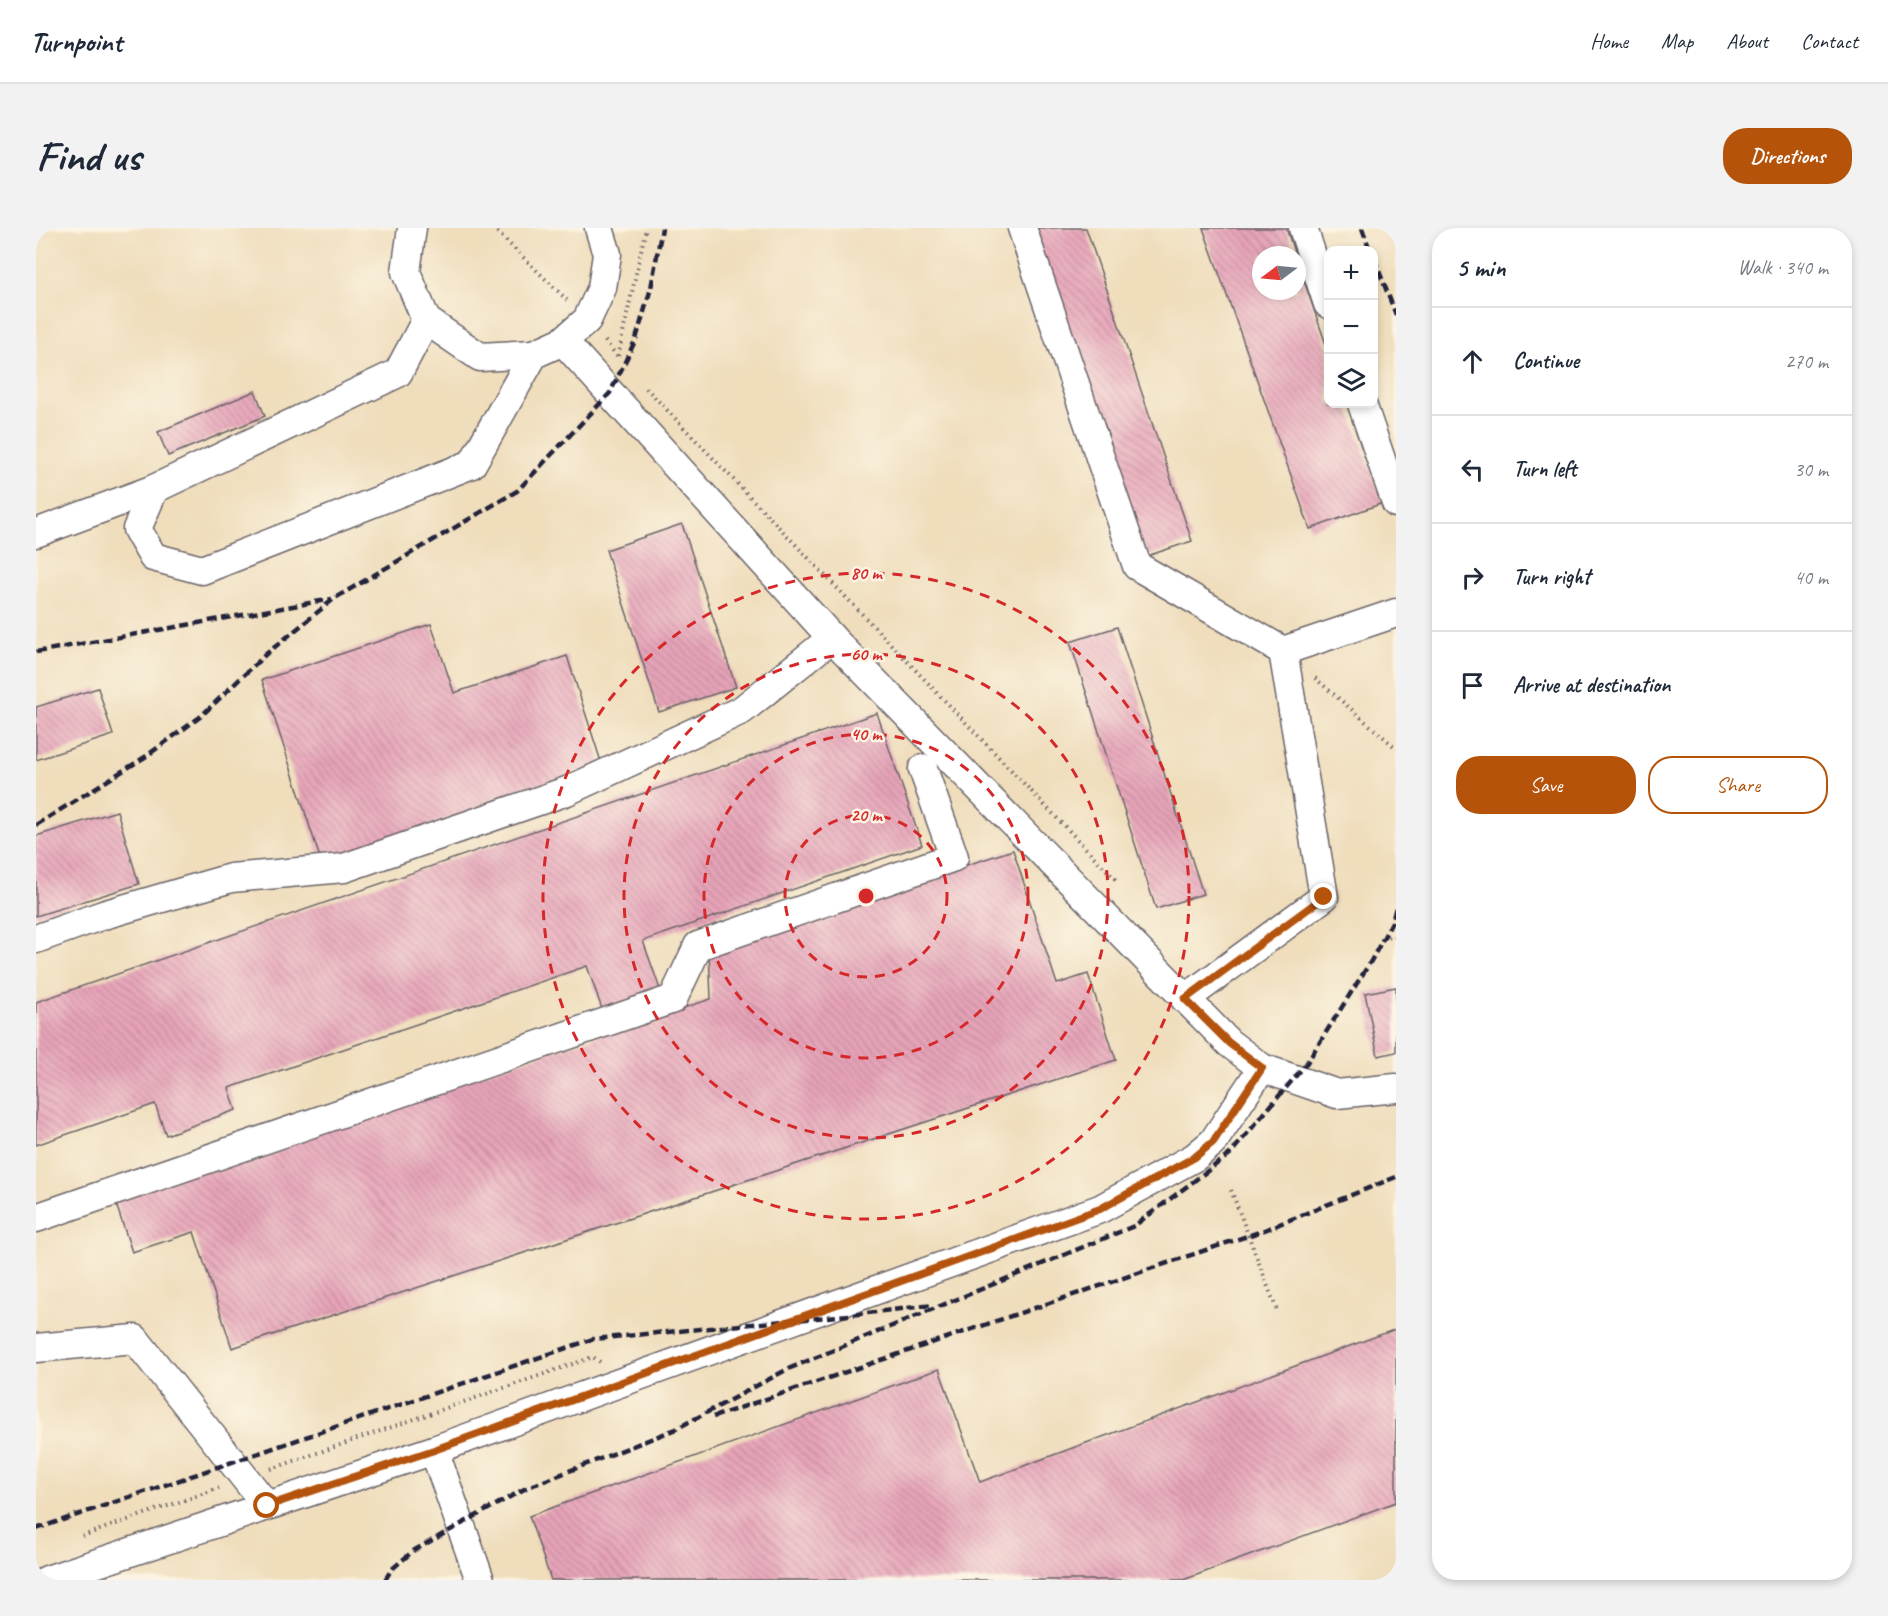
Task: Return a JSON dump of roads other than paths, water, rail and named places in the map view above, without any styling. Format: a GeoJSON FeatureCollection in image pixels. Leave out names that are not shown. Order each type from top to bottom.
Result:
{"type":"FeatureCollection","features":[{"type":"Feature","properties":{"kind":"lane"},"geometry":{"type":"LineString","coordinates":[[412,228],[406,272],[426,320],[480,357],[534,354],[563,341],[587,320],[602,288],[606,237]]}},
{"type":"Feature","properties":{"kind":"lane"},"geometry":{"type":"LineString","coordinates":[[1022,228],[1137,566],[1283,651],[1396,613]]}},
{"type":"Feature","properties":{"kind":"lane"},"geometry":{"type":"LineString","coordinates":[[1303,228],[1328,300]]}},
{"type":"Feature","properties":{"kind":"lane"},"geometry":{"type":"LineString","coordinates":[[36,533],[154,489],[398,373],[426,320]]}},
{"type":"Feature","properties":{"kind":"lane"},"geometry":{"type":"LineString","coordinates":[[563,341],[832,638],[1229,1043],[1262,1068],[1337,1094],[1396,1088]]}},
{"type":"Feature","properties":{"kind":"lane"},"geometry":{"type":"LineString","coordinates":[[154,489],[137,529],[153,557],[202,570],[472,464],[534,354]]}},
{"type":"Feature","properties":{"kind":"lane"},"geometry":{"type":"LineString","coordinates":[[1363,408],[1396,503]]}},
{"type":"Feature","properties":{"kind":"lane"},"geometry":{"type":"LineString","coordinates":[[36,939],[103,915],[231,878],[344,868],[567,791],[742,710],[832,638]]}},
{"type":"Feature","properties":{"kind":"lane"},"geometry":{"type":"LineString","coordinates":[[1185,999],[1324,897],[1283,651]]}},
{"type":"Feature","properties":{"kind":"lane"},"geometry":{"type":"LineString","coordinates":[[36,1218],[673,999],[698,946],[954,857],[923,769]]}},
{"type":"Feature","properties":{"kind":"lane"},"geometry":{"type":"LineString","coordinates":[[47,1580],[434,1450],[1100,1209],[1195,1157],[1213,1142],[1262,1068]]}},
{"type":"Feature","properties":{"kind":"lane"},"geometry":{"type":"LineString","coordinates":[[36,1348],[135,1339],[267,1506]]}},
{"type":"Feature","properties":{"kind":"lane"},"geometry":{"type":"LineString","coordinates":[[434,1450],[480,1580]]}},
{"type":"Feature","properties":{"kind":"railway"},"geometry":{"type":"LineString","coordinates":[[36,825],[145,757],[200,717],[266,654],[335,598],[517,491],[610,393],[636,339],[651,288],[662,228]]}},
{"type":"Feature","properties":{"kind":"railway"},"geometry":{"type":"LineString","coordinates":[[1362,228],[1369,246]]}},
{"type":"Feature","properties":{"kind":"railway"},"geometry":{"type":"LineString","coordinates":[[1378,268],[1396,315]]}},
{"type":"Feature","properties":{"kind":"railway"},"geometry":{"type":"LineString","coordinates":[[36,652],[332,599]]}},
{"type":"Feature","properties":{"kind":"railway"},"geometry":{"type":"LineString","coordinates":[[385,1580],[391,1570],[413,1551],[526,1488],[676,1429],[788,1369],[1134,1226],[1230,1154],[1306,1064],[1371,961],[1392,922],[1396,907]]}},
{"type":"Feature","properties":{"kind":"railway"},"geometry":{"type":"LineString","coordinates":[[713,1417],[1262,1231],[1396,1177]]}},
{"type":"Feature","properties":{"kind":"railway"},"geometry":{"type":"LineString","coordinates":[[36,1529],[593,1339],[933,1305]]}}]}
